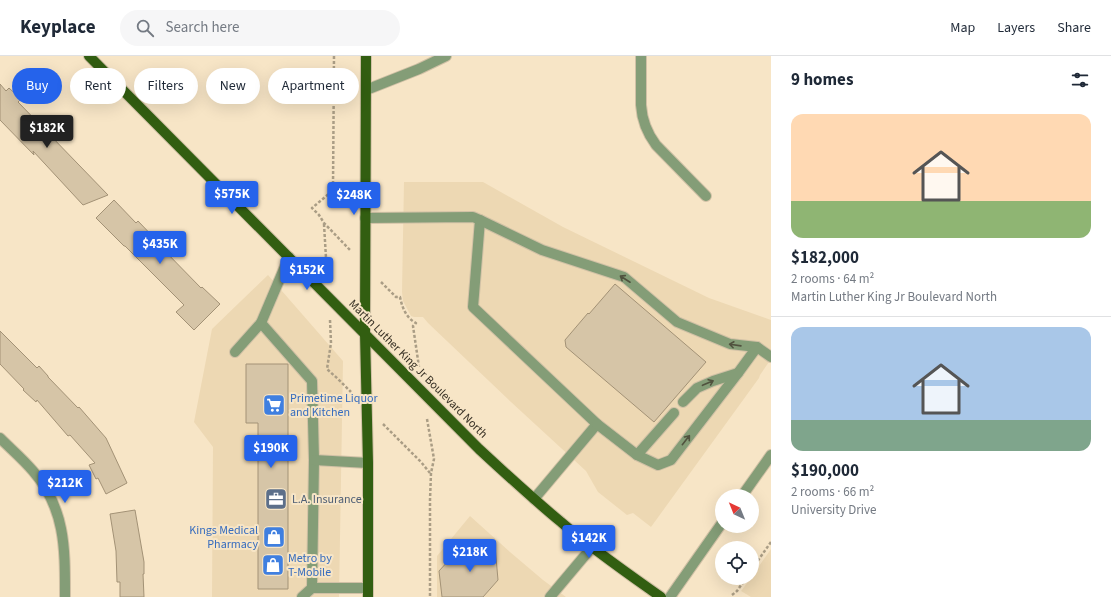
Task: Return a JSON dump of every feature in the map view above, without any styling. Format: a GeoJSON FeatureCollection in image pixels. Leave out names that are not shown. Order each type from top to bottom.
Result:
{"type":"FeatureCollection","features":[{"type":"Feature","properties":{"kind":"main road","name":"Martin Luther King Jr Boulevard North"},"geometry":{"type":"LineString","coordinates":[[89,56],[479,449],[561,523],[661,597]]}},
{"type":"Feature","properties":{"kind":"main road"},"geometry":{"type":"LineString","coordinates":[[366,56],[365,334],[368,463],[368,592]]}},
{"type":"Feature","properties":{"kind":"street"},"geometry":{"type":"LineString","coordinates":[[366,90],[446,56]]}},
{"type":"Feature","properties":{"kind":"street"},"geometry":{"type":"LineString","coordinates":[[641,56],[641,113],[651,139],[706,196]]}},
{"type":"Feature","properties":{"kind":"street"},"geometry":{"type":"LineString","coordinates":[[365,218],[473,217],[542,250],[590,265],[624,278],[677,322],[730,344],[757,347],[771,357]]}},
{"type":"Feature","properties":{"kind":"street"},"geometry":{"type":"LineString","coordinates":[[480,220],[473,307],[597,424],[637,456],[658,465],[671,460],[757,347]]}},
{"type":"Feature","properties":{"kind":"street"},"geometry":{"type":"LineString","coordinates":[[235,352],[261,323],[289,257]]}},
{"type":"Feature","properties":{"kind":"street"},"geometry":{"type":"LineString","coordinates":[[261,323],[312,381],[314,460],[312,588]]}},
{"type":"Feature","properties":{"kind":"street"},"geometry":{"type":"LineString","coordinates":[[683,402],[697,388],[738,373]]}},
{"type":"Feature","properties":{"kind":"street"},"geometry":{"type":"LineString","coordinates":[[637,456],[674,413]]}},
{"type":"Feature","properties":{"kind":"street"},"geometry":{"type":"LineString","coordinates":[[534,499],[597,424]]}},
{"type":"Feature","properties":{"kind":"street"},"geometry":{"type":"LineString","coordinates":[[0,438],[33,471],[47,491],[54,506],[61,526],[63,538],[65,597]]}},
{"type":"Feature","properties":{"kind":"street"},"geometry":{"type":"LineString","coordinates":[[747,489],[771,455]]}},
{"type":"Feature","properties":{"kind":"street"},"geometry":{"type":"LineString","coordinates":[[314,460],[368,463]]}},
{"type":"Feature","properties":{"kind":"street"},"geometry":{"type":"LineString","coordinates":[[670,597],[715,533]]}},
{"type":"Feature","properties":{"kind":"street"},"geometry":{"type":"LineString","coordinates":[[550,597],[592,547]]}},
{"type":"Feature","properties":{"kind":"street"},"geometry":{"type":"LineString","coordinates":[[302,597],[312,588],[368,592]]}},
{"type":"Feature","properties":{"kind":"path"},"geometry":{"type":"LineString","coordinates":[[324,224],[319,215],[312,208],[331,192],[333,188],[334,56]]}},
{"type":"Feature","properties":{"kind":"path"},"geometry":{"type":"LineString","coordinates":[[396,297],[400,297],[408,317],[416,323],[413,326]]}},
{"type":"Feature","properties":{"kind":"path"},"geometry":{"type":"LineString","coordinates":[[331,343],[327,369],[338,379]]}},
{"type":"Feature","properties":{"kind":"path"},"geometry":{"type":"LineString","coordinates":[[430,597],[430,500],[431,474],[434,460]]}},
{"type":"Feature","properties":{"kind":"path"},"geometry":{"type":"LineString","coordinates":[[421,462],[431,474]]}},
{"type":"Feature","properties":{"kind":"path"},"geometry":{"type":"LineString","coordinates":[[759,559],[771,542]]}},
{"type":"Feature","properties":{"kind":"path"},"geometry":{"type":"LineString","coordinates":[[732,595],[741,585]]}},
{"type":"Feature","properties":{"kind":"shaded area"},"geometry":{"type":"Polygon","coordinates":[[[404,182],[483,182],[563,227],[709,298],[771,320],[771,359],[759,378],[651,527],[633,513],[627,515],[598,492],[586,471],[511,402],[423,317],[411,316],[403,301],[402,292],[404,182]]]}},
{"type":"Feature","properties":{"kind":"shaded area"},"geometry":{"type":"Polygon","coordinates":[[[268,275],[343,361],[339,597],[212,597],[213,447],[194,422],[212,329],[268,275]]]}},
{"type":"Feature","properties":{"kind":"shaded area"},"geometry":{"type":"Polygon","coordinates":[[[470,516],[543,580],[566,597],[437,597],[437,556],[470,516]]]}},
{"type":"Feature","properties":{"kind":"shaded area"},"geometry":{"type":"Polygon","coordinates":[[[771,549],[771,597],[751,597],[741,591],[746,585],[759,585],[759,566],[771,549]]]}},
{"type":"Feature","properties":{"kind":"building"},"geometry":{"type":"Polygon","coordinates":[[[0,84],[6,91],[9,88],[12,91],[12,104],[20,104],[108,195],[83,205],[33,151],[34,155],[0,120],[0,84]]]}},
{"type":"Feature","properties":{"kind":"building"},"geometry":{"type":"Polygon","coordinates":[[[114,200],[136,223],[138,221],[201,288],[202,287],[220,304],[194,330],[176,312],[184,305],[96,218],[114,200]]]}},
{"type":"Feature","properties":{"kind":"building"},"geometry":{"type":"Polygon","coordinates":[[[615,284],[706,362],[654,422],[566,347],[565,340],[615,284]]]}},
{"type":"Feature","properties":{"kind":"building"},"geometry":{"type":"Polygon","coordinates":[[[0,331],[37,368],[39,366],[78,408],[79,407],[106,438],[127,483],[106,494],[89,465],[95,463],[70,435],[68,436],[37,400],[36,402],[23,390],[24,389],[0,364],[0,331]]]}},
{"type":"Feature","properties":{"kind":"building"},"geometry":{"type":"Polygon","coordinates":[[[246,364],[288,364],[288,589],[258,589],[258,423],[246,423],[246,364]]]}},
{"type":"Feature","properties":{"kind":"building"},"geometry":{"type":"Polygon","coordinates":[[[135,510],[144,562],[144,597],[120,597],[120,582],[117,582],[116,551],[110,514],[135,510]]]}},
{"type":"Feature","properties":{"kind":"building"},"geometry":{"type":"Polygon","coordinates":[[[495,546],[498,580],[483,597],[442,597],[439,571],[460,548],[495,546]]]}},
{"type":"Feature","properties":{"kind":"place","name":"Primetime Liquor and Kitchen"},"geometry":{"type":"Point","coordinates":[274,405]}},
{"type":"Feature","properties":{"kind":"place","name":"L.A. Insurance"},"geometry":{"type":"Point","coordinates":[276,499]}},
{"type":"Feature","properties":{"kind":"place","name":"Kings Medical Pharmacy"},"geometry":{"type":"Point","coordinates":[274,537]}},
{"type":"Feature","properties":{"kind":"place","name":"Metro by T-Mobile"},"geometry":{"type":"Point","coordinates":[273,565]}}]}
